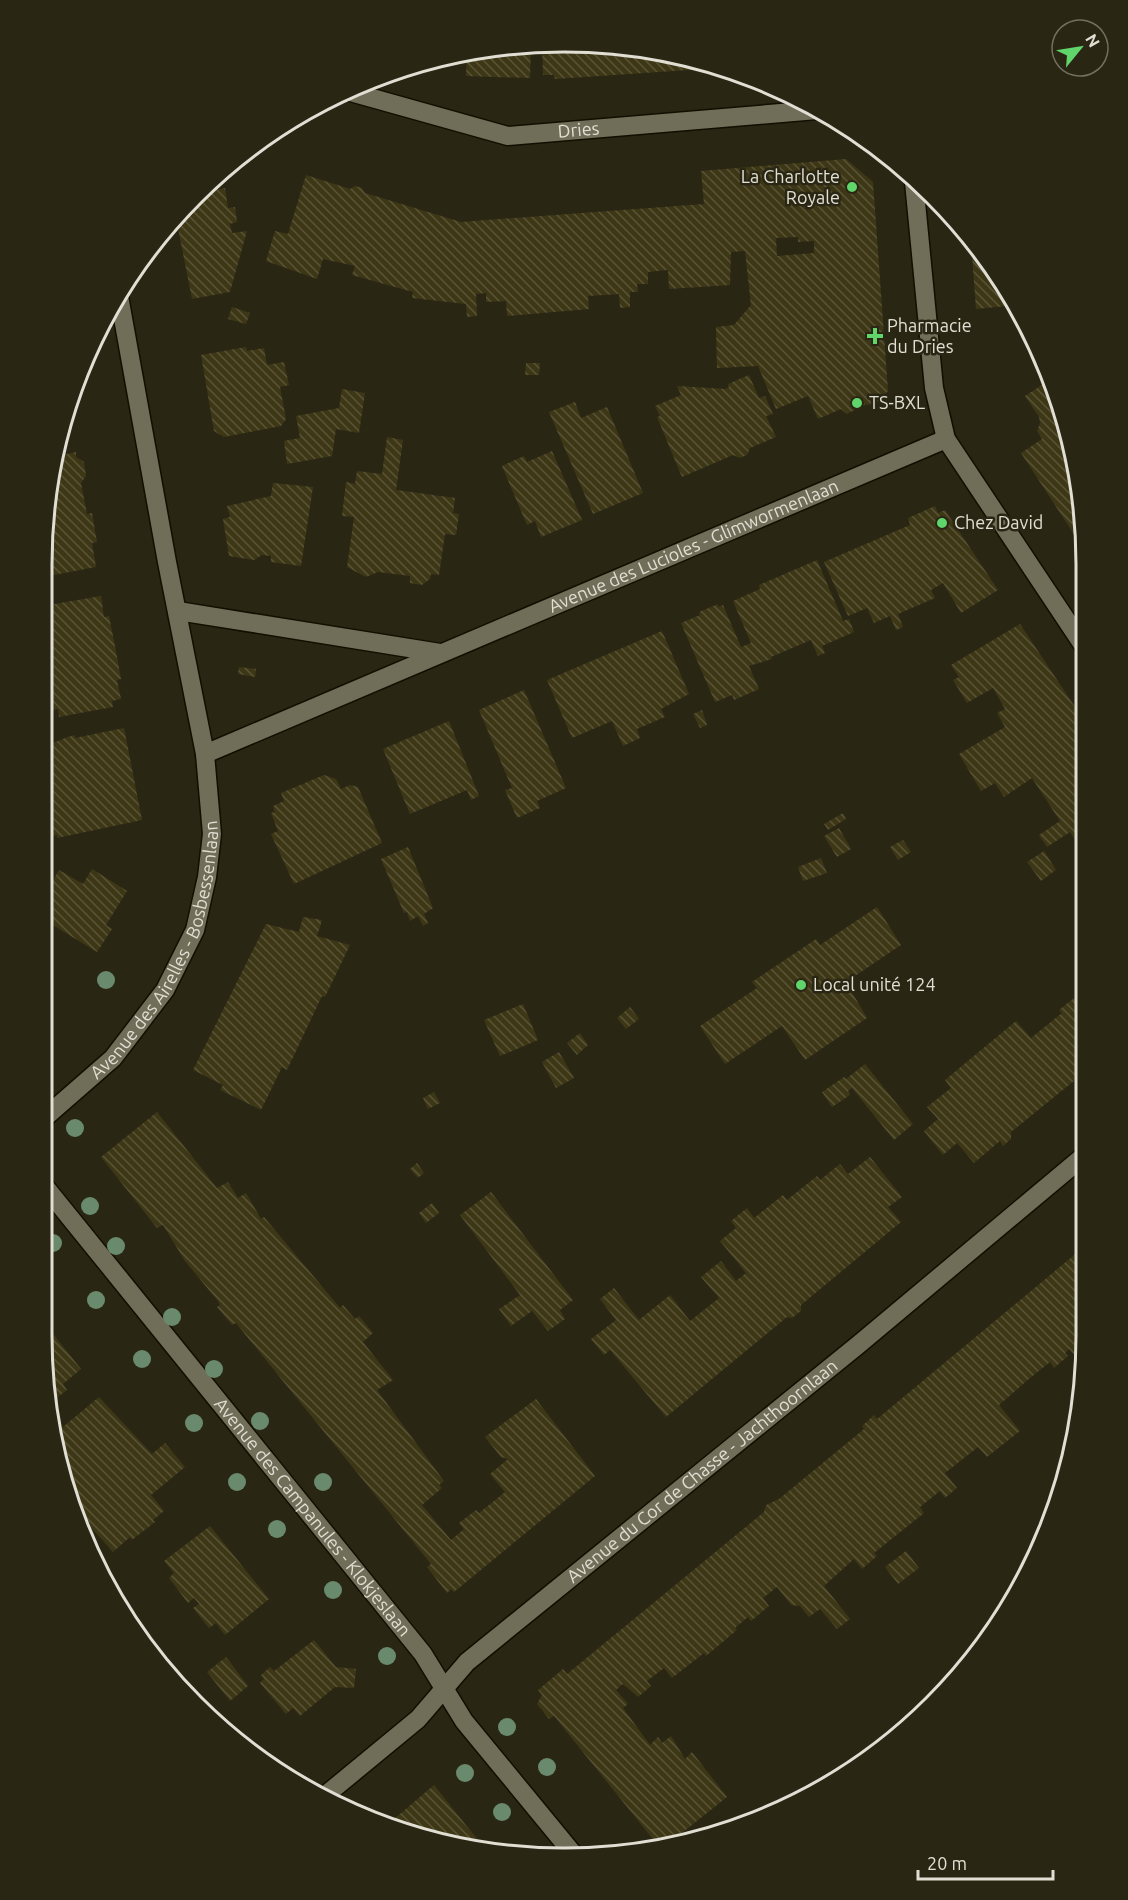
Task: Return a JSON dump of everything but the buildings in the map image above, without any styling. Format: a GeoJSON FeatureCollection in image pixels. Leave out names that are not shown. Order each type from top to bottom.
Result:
{"type":"FeatureCollection","features":[{"type":"Feature","properties":{"kind":"street","name":"Dries"},"geometry":{"type":"LineString","coordinates":[[360,95],[508,136],[802,111]]}},
{"type":"Feature","properties":{"kind":"street"},"geometry":{"type":"LineString","coordinates":[[915,192],[934,388],[946,439],[1076,634]]}},
{"type":"Feature","properties":{"kind":"street"},"geometry":{"type":"LineString","coordinates":[[121,308],[166,562],[178,611],[205,754]]}},
{"type":"Feature","properties":{"kind":"street","name":"Avenue des Lucioles - Glimwormenlaan"},"geometry":{"type":"LineString","coordinates":[[205,754],[946,439]]}},
{"type":"Feature","properties":{"kind":"street"},"geometry":{"type":"LineString","coordinates":[[178,611],[442,653]]}},
{"type":"Feature","properties":{"kind":"street","name":"Avenue des Airelles - Bosbessenlaan"},"geometry":{"type":"LineString","coordinates":[[52,1111],[113,1059],[165,990],[195,930],[207,877],[212,834],[205,754]]}},
{"type":"Feature","properties":{"kind":"street","name":"Avenue du Cor de Chasse - Jachthoornlaan"},"geometry":{"type":"LineString","coordinates":[[331,1791],[418,1719],[467,1662],[858,1345],[1076,1163]]}},
{"type":"Feature","properties":{"kind":"street","name":"Avenue des Campanules - Klokjeslaan"},"geometry":{"type":"LineString","coordinates":[[52,1195],[423,1654],[464,1721],[568,1848]]}},
{"type":"Feature","properties":{"kind":"place","name":"La Charlotte Royale"},"geometry":{"type":"Point","coordinates":[852,187]}},
{"type":"Feature","properties":{"kind":"place","name":"Pharmacie du Dries"},"geometry":{"type":"Point","coordinates":[875,336]}},
{"type":"Feature","properties":{"kind":"place","name":"TS-BXL"},"geometry":{"type":"Point","coordinates":[857,403]}},
{"type":"Feature","properties":{"kind":"place","name":"Chez David"},"geometry":{"type":"Point","coordinates":[942,523]}},
{"type":"Feature","properties":{"kind":"place","name":"Local unité 124"},"geometry":{"type":"Point","coordinates":[801,985]}}]}
